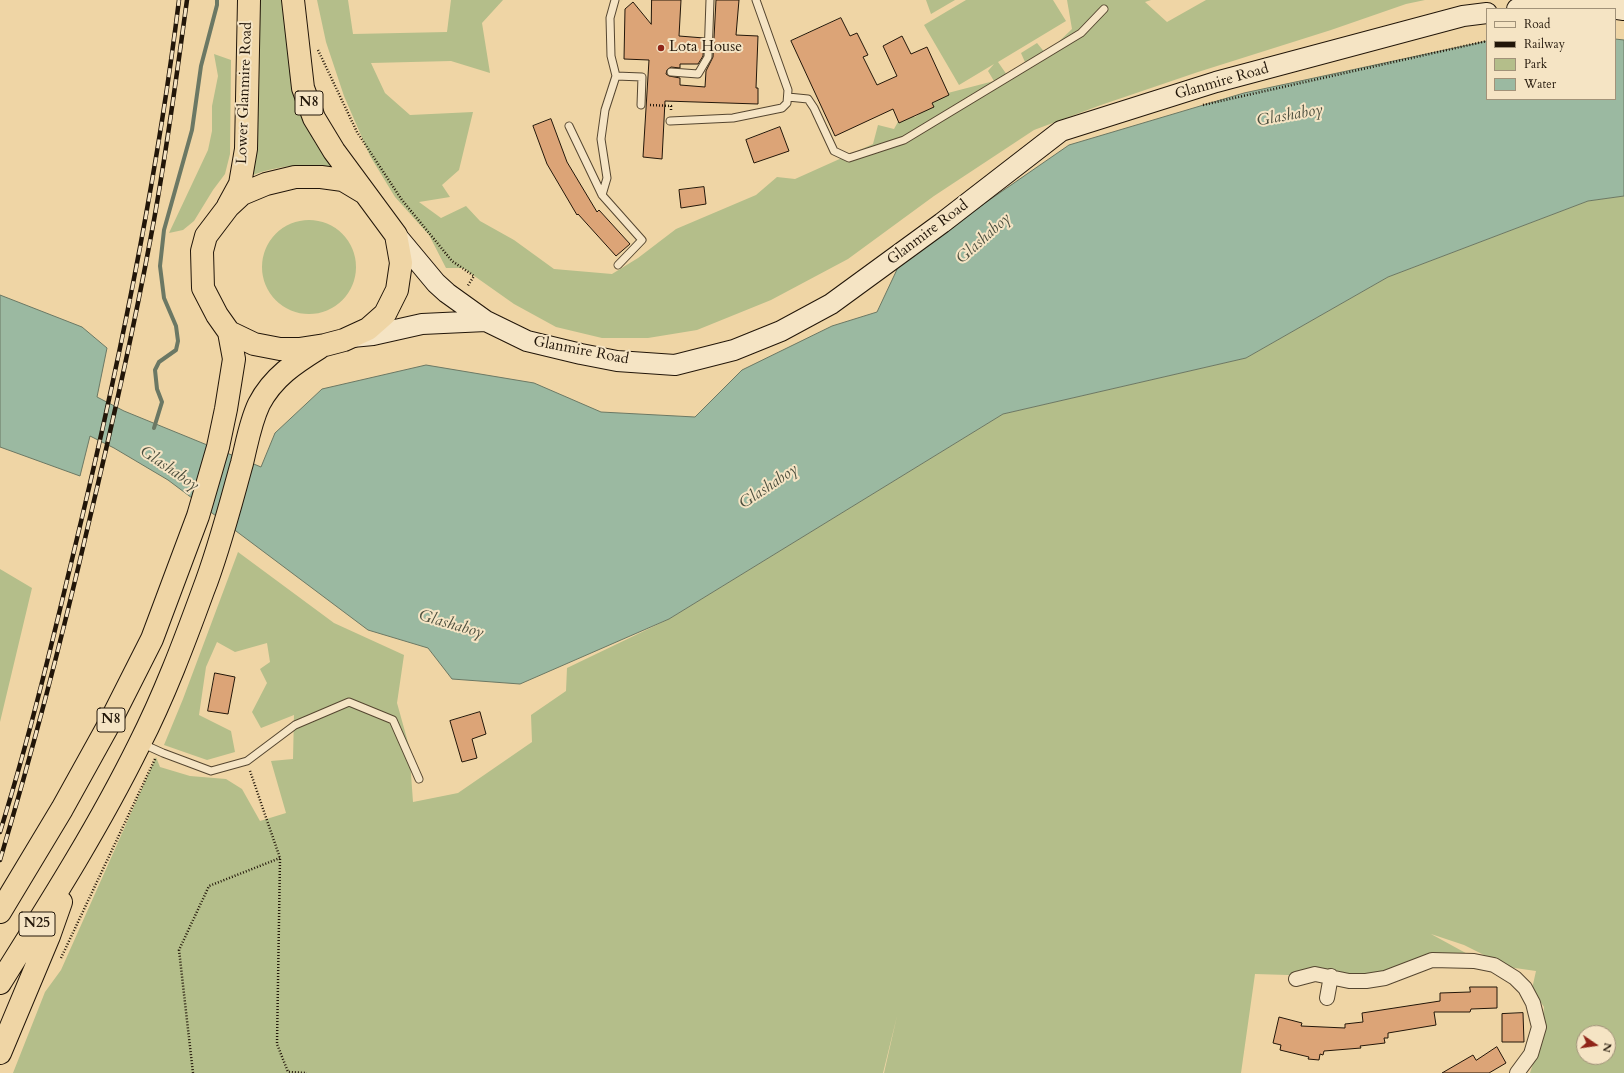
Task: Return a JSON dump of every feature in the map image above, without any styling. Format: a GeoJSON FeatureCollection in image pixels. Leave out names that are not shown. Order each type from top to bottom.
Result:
{"type":"FeatureCollection","features":[{"type":"Feature","properties":{"kind":"highway","name":"Lower Glanmire Road"},"geometry":{"type":"LineString","coordinates":[[228,207],[240,184],[246,149],[248,0]]}},
{"type":"Feature","properties":{"kind":"highway","name":"N8"},"geometry":{"type":"LineString","coordinates":[[229,332],[254,344],[280,349],[299,349],[326,345],[351,337],[368,329],[384,314],[397,290],[401,263],[396,235],[334,151],[314,118],[303,88],[293,0]]}},
{"type":"Feature","properties":{"kind":"highway","name":"N8"},"geometry":{"type":"LineString","coordinates":[[0,912],[77,782],[108,726],[152,639],[198,516],[218,447],[234,359],[229,332],[217,315],[203,288],[202,251],[206,236],[228,207],[242,194],[266,184],[295,177],[321,177],[343,180],[363,192]]}},
{"type":"Feature","properties":{"kind":"highway","name":"N8"},"geometry":{"type":"LineString","coordinates":[[74,865],[115,792],[140,743],[181,650],[222,536],[254,417],[264,396],[280,376],[291,366],[326,345]]}},
{"type":"Feature","properties":{"kind":"highway","name":"N25"},"geometry":{"type":"LineString","coordinates":[[0,983],[74,865]]}},
{"type":"Feature","properties":{"kind":"highway"},"geometry":{"type":"LineString","coordinates":[[0,1053],[49,936],[74,865]]}},
{"type":"Feature","properties":{"kind":"main road"},"geometry":{"type":"LineString","coordinates":[[1525,8],[1571,2],[1611,8]]}},
{"type":"Feature","properties":{"kind":"main road","name":"Glanmire Road"},"geometry":{"type":"LineString","coordinates":[[396,235],[436,283],[486,322],[527,341],[581,354],[617,361],[675,365],[734,350],[781,331],[831,304],[942,223],[1061,131],[1224,80],[1464,16],[1486,13]]}},
{"type":"Feature","properties":{"kind":"main road"},"geometry":{"type":"LineString","coordinates":[[351,337],[373,335],[422,324],[486,322]]}},
{"type":"Feature","properties":{"kind":"street"},"geometry":{"type":"LineString","coordinates":[[1296,979],[1315,974],[1331,976],[1349,981],[1366,981],[1385,978],[1432,960],[1474,961],[1494,965],[1515,978],[1525,988],[1532,1003],[1539,1027],[1531,1054],[1517,1073]]}},
{"type":"Feature","properties":{"kind":"street"},"geometry":{"type":"LineString","coordinates":[[1328,998],[1331,976]]}},
{"type":"Feature","properties":{"kind":"lane"},"geometry":{"type":"LineString","coordinates":[[602,195],[607,178],[601,139],[605,110],[616,76],[611,56],[610,18],[615,0]]}},
{"type":"Feature","properties":{"kind":"lane"},"geometry":{"type":"LineString","coordinates":[[671,72],[698,74],[708,57],[710,0]]}},
{"type":"Feature","properties":{"kind":"lane"},"geometry":{"type":"LineString","coordinates":[[670,121],[733,118],[782,108],[787,103],[788,90],[756,0]]}},
{"type":"Feature","properties":{"kind":"lane"},"geometry":{"type":"LineString","coordinates":[[788,97],[808,99],[814,108],[834,151],[849,158],[904,140],[1080,33],[1104,9]]}},
{"type":"Feature","properties":{"kind":"lane"},"geometry":{"type":"LineString","coordinates":[[616,76],[642,77],[641,105]]}},
{"type":"Feature","properties":{"kind":"lane"},"geometry":{"type":"LineString","coordinates":[[569,126],[602,195],[642,240],[618,265]]}},
{"type":"Feature","properties":{"kind":"lane"},"geometry":{"type":"LineString","coordinates":[[140,743],[211,771],[247,761],[295,725],[349,702],[393,720],[419,779]]}},
{"type":"Feature","properties":{"kind":"path"},"geometry":{"type":"LineString","coordinates":[[1199,107],[1486,41]]}},
{"type":"Feature","properties":{"kind":"path"},"geometry":{"type":"LineString","coordinates":[[316,45],[321,60],[357,132],[402,200],[452,261],[474,276],[466,288]]}},
{"type":"Feature","properties":{"kind":"path"},"geometry":{"type":"LineString","coordinates":[[641,105],[671,106],[670,121]]}},
{"type":"Feature","properties":{"kind":"path"},"geometry":{"type":"LineString","coordinates":[[247,761],[280,858],[277,1044],[288,1072],[307,1073]]}},
{"type":"Feature","properties":{"kind":"path"},"geometry":{"type":"LineString","coordinates":[[193,1073],[179,950],[208,886],[280,858]]}},
{"type":"Feature","properties":{"kind":"green space"},"geometry":{"type":"Polygon","coordinates":[[[257,0],[283,0],[299,107],[314,141],[331,167],[310,165],[289,166],[268,170],[248,177],[257,0]]]}},
{"type":"Feature","properties":{"kind":"green space"},"geometry":{"type":"Polygon","coordinates":[[[317,0],[348,0],[353,34],[447,32],[451,0],[503,0],[482,23],[490,73],[451,61],[371,63],[385,93],[410,115],[473,112],[459,170],[442,185],[450,197],[419,202],[441,218],[466,206],[480,221],[514,240],[554,269],[612,274],[638,258],[676,229],[756,195],[777,177],[795,179],[873,144],[878,125],[894,129],[904,111],[915,117],[944,94],[994,81],[988,71],[994,64],[959,85],[924,25],[966,0],[1053,0],[1066,21],[998,62],[1007,75],[1028,69],[1021,53],[1037,43],[1046,54],[1072,29],[1067,0],[1151,0],[1145,2],[1167,22],[1206,0],[1425,0],[1406,4],[1331,30],[1198,72],[1101,105],[1034,130],[934,196],[848,259],[771,300],[697,330],[648,338],[602,338],[556,327],[514,304],[463,268],[446,268],[429,235],[395,197],[370,156],[344,96],[326,42],[317,0]]]}},
{"type":"Feature","properties":{"kind":"green space"},"geometry":{"type":"Polygon","coordinates":[[[926,0],[955,0],[931,14],[926,0]]]}},
{"type":"Feature","properties":{"kind":"green space"},"geometry":{"type":"Polygon","coordinates":[[[214,54],[231,60],[230,154],[225,174],[213,190],[194,221],[183,230],[169,233],[208,150],[212,131],[212,106],[218,76],[214,54]]]}},
{"type":"Feature","properties":{"kind":"green space"},"geometry":{"type":"Polygon","coordinates":[[[1624,196],[1624,1073],[1530,1073],[1541,1039],[1544,1007],[1532,989],[1536,971],[1508,967],[1464,945],[1431,934],[1473,957],[1385,978],[1255,974],[1241,1073],[884,1073],[897,1016],[883,1073],[13,1073],[45,992],[61,970],[156,757],[160,767],[190,776],[226,779],[242,789],[260,821],[286,813],[271,761],[293,759],[294,715],[261,728],[252,712],[267,683],[260,669],[270,662],[267,643],[235,652],[217,642],[206,667],[199,715],[231,731],[235,752],[207,760],[164,745],[183,699],[238,552],[334,623],[404,655],[397,703],[409,746],[413,802],[458,793],[532,742],[531,715],[566,691],[567,668],[669,619],[1003,414],[1246,358],[1388,277],[1588,201],[1624,196]]]}},
{"type":"Feature","properties":{"kind":"green space"},"geometry":{"type":"Polygon","coordinates":[[[309,220],[327,223],[342,234],[353,249],[356,267],[353,285],[342,300],[327,311],[309,314],[291,311],[276,300],[265,285],[262,267],[265,249],[276,234],[291,223],[309,220]]]}},
{"type":"Feature","properties":{"kind":"green space"},"geometry":{"type":"Polygon","coordinates":[[[0,569],[32,588],[0,722],[0,569]]]}},
{"type":"Feature","properties":{"kind":"water","name":"Glashaboy"},"geometry":{"type":"Polygon","coordinates":[[[1616,39],[1624,40],[1624,196],[1588,201],[1388,277],[1246,358],[1003,414],[669,619],[520,684],[452,679],[428,648],[368,630],[168,480],[114,448],[90,436],[80,476],[0,447],[0,295],[82,327],[107,348],[97,397],[124,411],[261,467],[275,433],[322,389],[426,365],[534,383],[601,412],[695,417],[742,370],[832,326],[877,312],[901,261],[1069,145],[1244,93],[1486,41],[1486,100],[1616,100],[1616,39]]]}},
{"type":"Feature","properties":{"kind":"building","name":"Lota House"},"geometry":{"type":"Polygon","coordinates":[[[652,0],[681,0],[679,36],[704,38],[703,56],[698,64],[680,64],[680,68],[671,67],[667,70],[666,74],[669,76],[680,78],[680,85],[705,87],[706,71],[713,57],[716,0],[739,0],[736,35],[758,36],[756,88],[758,88],[758,104],[665,101],[662,159],[643,157],[649,60],[624,59],[625,9],[633,2],[651,24],[652,0]]]}},
{"type":"Feature","properties":{"kind":"building"},"geometry":{"type":"Polygon","coordinates":[[[841,18],[850,36],[857,33],[868,55],[863,57],[877,85],[897,76],[883,46],[902,36],[911,54],[927,47],[949,95],[932,103],[934,107],[899,123],[893,109],[835,136],[791,41],[841,18]]]}},
{"type":"Feature","properties":{"kind":"building"},"geometry":{"type":"Polygon","coordinates":[[[551,119],[567,162],[597,212],[599,210],[630,244],[616,256],[578,214],[577,215],[547,164],[533,126],[551,119]]]}},
{"type":"Feature","properties":{"kind":"building"},"geometry":{"type":"Polygon","coordinates":[[[780,127],[789,151],[754,163],[746,140],[780,127]]]}},
{"type":"Feature","properties":{"kind":"building"},"geometry":{"type":"Polygon","coordinates":[[[704,187],[706,204],[681,208],[679,190],[704,187]]]}},
{"type":"Feature","properties":{"kind":"building"},"geometry":{"type":"Polygon","coordinates":[[[215,673],[235,677],[228,714],[208,711],[215,673]]]}},
{"type":"Feature","properties":{"kind":"building"},"geometry":{"type":"Polygon","coordinates":[[[480,712],[486,734],[472,739],[477,758],[462,762],[450,721],[480,712]]]}},
{"type":"Feature","properties":{"kind":"building"},"geometry":{"type":"Polygon","coordinates":[[[1470,987],[1497,987],[1497,1008],[1471,1009],[1470,1012],[1434,1012],[1436,1025],[1388,1033],[1388,1038],[1384,1038],[1385,1043],[1360,1046],[1361,1048],[1324,1051],[1323,1055],[1320,1054],[1319,1060],[1308,1059],[1309,1057],[1280,1050],[1281,1045],[1273,1043],[1279,1017],[1302,1023],[1301,1026],[1345,1028],[1345,1024],[1363,1022],[1362,1013],[1440,1001],[1440,993],[1470,992],[1470,987]]]}},
{"type":"Feature","properties":{"kind":"building"},"geometry":{"type":"Polygon","coordinates":[[[1523,1013],[1524,1042],[1502,1042],[1502,1014],[1523,1013]]]}},
{"type":"Feature","properties":{"kind":"building"},"geometry":{"type":"Polygon","coordinates":[[[1497,1047],[1506,1063],[1489,1073],[1442,1073],[1473,1055],[1476,1060],[1497,1047]]]}},
{"type":"Feature","properties":{"kind":"waterway"},"geometry":{"type":"LineString","coordinates":[[154,428],[162,402],[157,389],[155,370],[159,362],[176,350],[178,341],[176,326],[164,298],[160,266],[164,230],[192,130],[201,66],[217,0]]}},
{"type":"Feature","properties":{"kind":"railway"},"geometry":{"type":"LineString","coordinates":[[0,832],[42,682],[109,399],[149,200],[179,0]]}},
{"type":"Feature","properties":{"kind":"railway"},"geometry":{"type":"LineString","coordinates":[[0,860],[35,736],[78,568],[97,490],[137,309],[161,177],[187,0]]}},
{"type":"Feature","properties":{"kind":"place","name":"Lota House"},"geometry":{"type":"Point","coordinates":[661,48]}}]}
